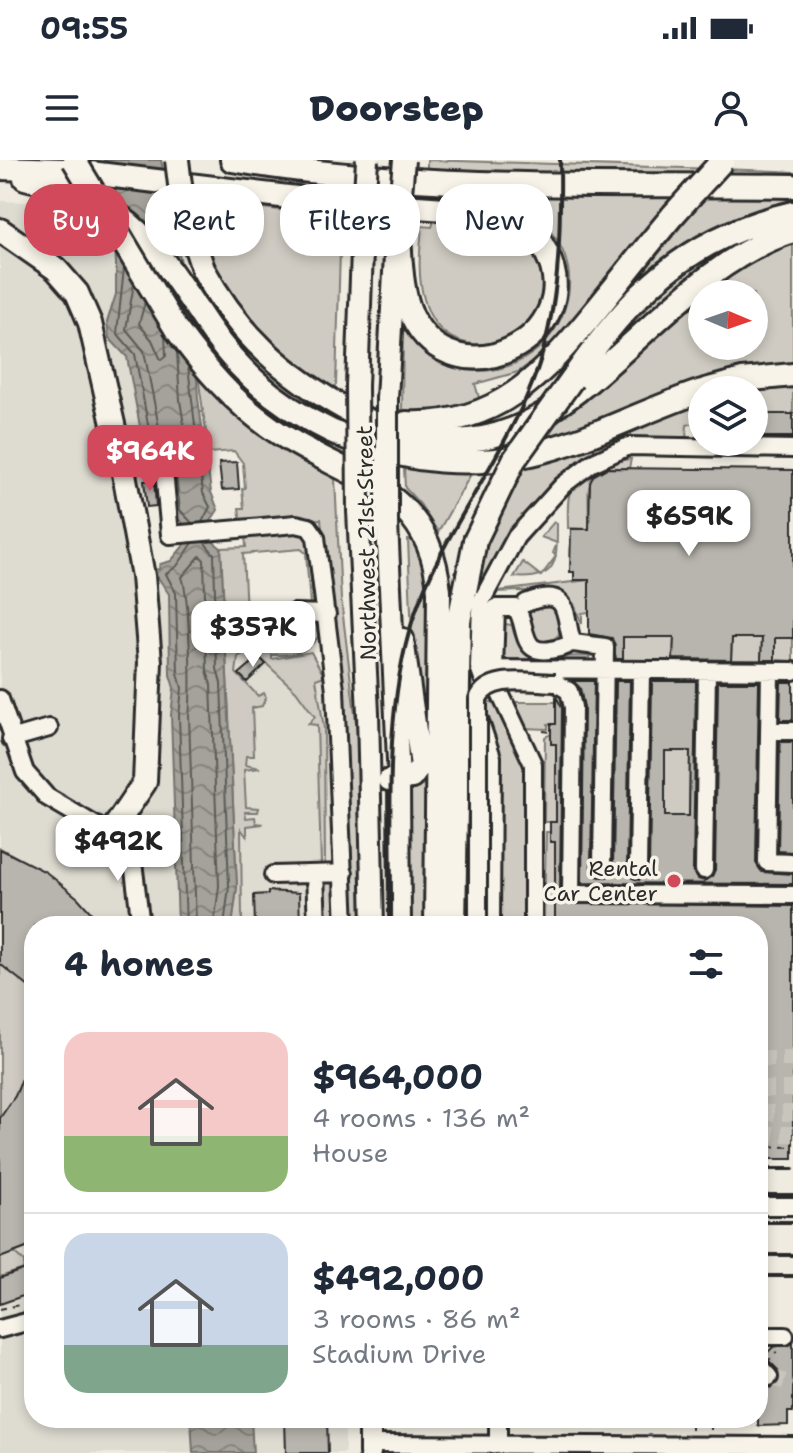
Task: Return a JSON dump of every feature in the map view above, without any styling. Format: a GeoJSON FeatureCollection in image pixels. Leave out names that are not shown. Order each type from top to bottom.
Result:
{"type":"FeatureCollection","features":[{"type":"Feature","properties":{"kind":"highway"},"geometry":{"type":"LineString","coordinates":[[177,160],[183,209],[203,269],[232,317],[269,358],[305,385],[373,424],[402,434],[449,439],[494,434],[531,424],[585,388],[702,279],[749,250],[793,231]]}},
{"type":"Feature","properties":{"kind":"highway"},"geometry":{"type":"LineString","coordinates":[[232,160],[333,176],[389,180],[793,186]]}},
{"type":"Feature","properties":{"kind":"highway"},"geometry":{"type":"LineString","coordinates":[[373,424],[452,420],[486,410],[523,389],[563,350],[673,215],[723,160]]}},
{"type":"Feature","properties":{"kind":"highway"},"geometry":{"type":"LineString","coordinates":[[80,166],[176,329],[203,365],[238,401],[285,437],[401,502],[420,526],[430,547],[439,591],[436,916]]}},
{"type":"Feature","properties":{"kind":"highway"},"geometry":{"type":"LineString","coordinates":[[0,170],[80,166],[174,184],[280,197]]}},
{"type":"Feature","properties":{"kind":"highway"},"geometry":{"type":"LineString","coordinates":[[0,170],[61,187],[111,211],[154,247],[231,356],[280,401],[334,432],[399,454],[466,462],[519,457],[570,443],[688,396]]}},
{"type":"Feature","properties":{"kind":"highway"},"geometry":{"type":"LineString","coordinates":[[402,256],[409,308],[421,330],[437,345],[468,357],[498,355],[523,343],[545,319],[553,296],[551,263],[533,234],[506,214],[420,205]]}},
{"type":"Feature","properties":{"kind":"highway"},"geometry":{"type":"LineString","coordinates":[[454,916],[459,621],[475,541],[491,502],[514,460],[611,323],[642,290],[672,265],[730,232],[793,213]]}},
{"type":"Feature","properties":{"kind":"highway"},"geometry":{"type":"LineString","coordinates":[[0,230],[56,269],[77,293],[90,323],[123,468],[143,576],[150,662],[145,782],[110,834]]}},
{"type":"Feature","properties":{"kind":"highway"},"geometry":{"type":"LineString","coordinates":[[768,377],[793,375]]}},
{"type":"Feature","properties":{"kind":"main road","name":"Northwest 21st Street"},"geometry":{"type":"LineString","coordinates":[[367,160],[357,386],[371,916]]}},
{"type":"Feature","properties":{"kind":"main road","name":"Northwest 21st Street"},"geometry":{"type":"LineString","coordinates":[[402,184],[404,160]]}},
{"type":"Feature","properties":{"kind":"main road","name":"Northwest 21st Street"},"geometry":{"type":"LineString","coordinates":[[395,256],[387,399],[387,523],[399,782],[400,916]]}},
{"type":"Feature","properties":{"kind":"main road"},"geometry":{"type":"LineString","coordinates":[[368,713],[382,773],[389,781],[399,782]]}},
{"type":"Feature","properties":{"kind":"street"},"geometry":{"type":"LineString","coordinates":[[533,916],[533,764],[479,667],[481,602],[516,537],[563,485],[592,463],[629,446],[793,449]]}},
{"type":"Feature","properties":{"kind":"street"},"geometry":{"type":"LineString","coordinates":[[165,481],[170,535],[296,524],[309,527],[317,542],[327,614],[345,916]]}},
{"type":"Feature","properties":{"kind":"street"},"geometry":{"type":"LineString","coordinates":[[526,603],[549,599],[563,606],[570,621],[573,643],[605,647],[602,867]]}},
{"type":"Feature","properties":{"kind":"street"},"geometry":{"type":"LineString","coordinates":[[566,646],[545,649],[530,644],[521,630],[516,608],[496,608],[494,669],[793,671]]}},
{"type":"Feature","properties":{"kind":"street"},"geometry":{"type":"LineString","coordinates":[[294,613],[327,614]]}},
{"type":"Feature","properties":{"kind":"street"},"geometry":{"type":"LineString","coordinates":[[638,869],[641,670]]}},
{"type":"Feature","properties":{"kind":"street"},"geometry":{"type":"LineString","coordinates":[[704,870],[707,670]]}},
{"type":"Feature","properties":{"kind":"street"},"geometry":{"type":"LineString","coordinates":[[770,671],[767,862],[793,863]]}},
{"type":"Feature","properties":{"kind":"street"},"geometry":{"type":"LineString","coordinates":[[478,916],[478,699],[482,690],[494,683],[556,686],[569,691],[573,707],[571,894],[793,895]]}},
{"type":"Feature","properties":{"kind":"street"},"geometry":{"type":"LineString","coordinates":[[491,916],[492,757],[478,711],[479,701],[493,689],[556,686]]}},
{"type":"Feature","properties":{"kind":"street"},"geometry":{"type":"LineString","coordinates":[[0,699],[11,739],[25,772],[47,797],[110,834],[133,862],[140,916]]}},
{"type":"Feature","properties":{"kind":"street"},"geometry":{"type":"LineString","coordinates":[[11,739],[49,728]]}},
{"type":"Feature","properties":{"kind":"street"},"geometry":{"type":"LineString","coordinates":[[769,731],[793,731]]}},
{"type":"Feature","properties":{"kind":"street"},"geometry":{"type":"LineString","coordinates":[[273,875],[344,873]]}},
{"type":"Feature","properties":{"kind":"street"},"geometry":{"type":"LineString","coordinates":[[315,874],[317,916]]}},
{"type":"Feature","properties":{"kind":"street"},"geometry":{"type":"LineString","coordinates":[[768,1206],[793,1206]]}},
{"type":"Feature","properties":{"kind":"street"},"geometry":{"type":"LineString","coordinates":[[0,1329],[24,1323]]}},
{"type":"Feature","properties":{"kind":"street"},"geometry":{"type":"LineString","coordinates":[[768,1336],[785,1336]]}},
{"type":"Feature","properties":{"kind":"street"},"geometry":{"type":"LineString","coordinates":[[498,1428],[498,1444]]}},
{"type":"Feature","properties":{"kind":"street"},"geometry":{"type":"LineString","coordinates":[[370,1448],[498,1444],[793,1446]]}},
{"type":"Feature","properties":{"kind":"path"},"geometry":{"type":"LineString","coordinates":[[543,731],[551,732]]}},
{"type":"Feature","properties":{"kind":"path"},"geometry":{"type":"LineString","coordinates":[[768,1146],[793,1147]]}},
{"type":"Feature","properties":{"kind":"path"},"geometry":{"type":"LineString","coordinates":[[0,1309],[24,1304]]}},
{"type":"Feature","properties":{"kind":"path"},"geometry":{"type":"LineString","coordinates":[[768,1363],[777,1352]]}},
{"type":"Feature","properties":{"kind":"shaded area"},"geometry":{"type":"Polygon","coordinates":[[[427,160],[778,171],[793,172],[793,178],[427,170],[427,160]]]}},
{"type":"Feature","properties":{"kind":"shaded area"},"geometry":{"type":"Polygon","coordinates":[[[553,193],[673,197],[547,351],[518,372],[475,384],[480,401],[455,409],[402,412],[403,327],[427,353],[453,368],[475,371],[506,367],[532,353],[552,333],[564,309],[569,283],[565,256],[553,237],[553,193]]]}},
{"type":"Feature","properties":{"kind":"shaded area"},"geometry":{"type":"Polygon","coordinates":[[[705,197],[793,198],[793,207],[645,279],[641,275],[705,197]]]}},
{"type":"Feature","properties":{"kind":"shaded area"},"geometry":{"type":"Polygon","coordinates":[[[0,201],[24,202],[24,256],[115,256],[116,294],[107,321],[109,338],[127,356],[150,479],[142,482],[149,570],[153,570],[169,594],[170,675],[174,688],[171,715],[178,916],[24,916],[24,1428],[192,1428],[193,1453],[0,1453],[0,201]]]}},
{"type":"Feature","properties":{"kind":"shaded area"},"geometry":{"type":"Polygon","coordinates":[[[264,208],[280,210],[280,256],[340,256],[336,385],[332,388],[262,331],[224,284],[210,258],[264,256],[264,208]]]}},
{"type":"Feature","properties":{"kind":"shaded area"},"geometry":{"type":"Polygon","coordinates":[[[793,219],[714,280],[688,280],[688,300],[592,374],[624,322],[704,254],[793,219]]]}},
{"type":"Feature","properties":{"kind":"shaded area"},"geometry":{"type":"Polygon","coordinates":[[[434,221],[436,256],[534,256],[543,284],[538,307],[524,326],[504,339],[480,344],[457,340],[437,326],[424,299],[420,272],[422,226],[432,227],[434,221]]]}},
{"type":"Feature","properties":{"kind":"shaded area"},"geometry":{"type":"Polygon","coordinates":[[[793,235],[793,366],[763,376],[688,376],[688,400],[569,434],[477,448],[430,449],[488,444],[688,300],[688,360],[768,360],[768,280],[720,280],[793,235]]]}},
{"type":"Feature","properties":{"kind":"shaded area"},"geometry":{"type":"Polygon","coordinates":[[[198,376],[265,437],[335,479],[341,599],[358,740],[362,916],[353,916],[344,745],[321,519],[241,522],[239,508],[244,508],[242,489],[245,488],[243,463],[234,451],[209,453],[198,376]]]}},
{"type":"Feature","properties":{"kind":"shaded area"},"geometry":{"type":"Polygon","coordinates":[[[793,383],[793,414],[768,414],[768,386],[793,383]]]}},
{"type":"Feature","properties":{"kind":"shaded area"},"geometry":{"type":"Polygon","coordinates":[[[688,406],[686,440],[633,441],[509,537],[481,587],[472,618],[470,916],[460,916],[468,620],[479,559],[518,470],[561,457],[688,406]]]}},
{"type":"Feature","properties":{"kind":"shaded area"},"geometry":{"type":"Polygon","coordinates":[[[631,459],[629,468],[613,469],[594,476],[589,491],[589,529],[568,528],[569,496],[578,481],[604,465],[631,459]]]}},
{"type":"Feature","properties":{"kind":"shaded area"},"geometry":{"type":"Polygon","coordinates":[[[404,468],[471,474],[438,532],[420,504],[405,488],[404,468]]]}},
{"type":"Feature","properties":{"kind":"shaded area"},"geometry":{"type":"Polygon","coordinates":[[[554,522],[557,524],[557,543],[541,537],[554,522]]]}},
{"type":"Feature","properties":{"kind":"shaded area"},"geometry":{"type":"Polygon","coordinates":[[[307,532],[321,596],[316,608],[312,570],[310,567],[313,609],[310,605],[306,553],[301,549],[243,554],[247,630],[253,635],[269,636],[270,651],[302,649],[301,635],[311,633],[313,613],[319,636],[314,642],[299,652],[272,655],[272,659],[311,652],[324,676],[316,679],[324,728],[325,864],[336,864],[321,866],[317,725],[308,724],[315,717],[296,691],[259,657],[256,659],[246,652],[238,657],[236,673],[258,696],[264,693],[266,697],[262,706],[252,708],[254,756],[246,756],[245,765],[260,768],[244,770],[246,807],[259,808],[258,812],[245,812],[246,818],[255,817],[256,823],[263,824],[247,826],[247,837],[241,829],[242,916],[233,916],[237,887],[221,548],[246,547],[245,533],[307,532]]]}},
{"type":"Feature","properties":{"kind":"shaded area"},"geometry":{"type":"Polygon","coordinates":[[[408,540],[416,541],[428,583],[430,661],[428,733],[424,734],[412,637],[408,540]]]}},
{"type":"Feature","properties":{"kind":"shaded area"},"geometry":{"type":"Polygon","coordinates":[[[523,562],[540,575],[528,577],[514,577],[523,562]]]}},
{"type":"Feature","properties":{"kind":"shaded area"},"geometry":{"type":"Polygon","coordinates":[[[589,580],[589,612],[582,613],[582,624],[574,604],[555,590],[491,592],[589,580]]]}},
{"type":"Feature","properties":{"kind":"shaded area"},"geometry":{"type":"Polygon","coordinates":[[[545,605],[558,610],[563,623],[558,636],[545,641],[532,636],[527,623],[532,610],[545,605]]]}},
{"type":"Feature","properties":{"kind":"shaded area"},"geometry":{"type":"Polygon","coordinates":[[[504,624],[512,625],[522,646],[531,652],[553,656],[589,656],[589,660],[504,659],[504,624]]]}},
{"type":"Feature","properties":{"kind":"shaded area"},"geometry":{"type":"Polygon","coordinates":[[[623,637],[674,637],[673,660],[623,660],[623,637]]]}},
{"type":"Feature","properties":{"kind":"shaded area"},"geometry":{"type":"Polygon","coordinates":[[[732,638],[762,638],[761,660],[731,660],[732,638]]]}},
{"type":"Feature","properties":{"kind":"shaded area"},"geometry":{"type":"Polygon","coordinates":[[[775,638],[793,638],[793,661],[775,660],[775,638]]]}},
{"type":"Feature","properties":{"kind":"shaded area"},"geometry":{"type":"Polygon","coordinates":[[[246,652],[259,657],[268,666],[330,674],[336,916],[233,916],[237,887],[229,681],[225,669],[246,652]]]}},
{"type":"Feature","properties":{"kind":"shaded area"},"geometry":{"type":"Polygon","coordinates":[[[488,702],[498,703],[526,760],[528,916],[497,916],[498,754],[496,741],[488,728],[488,702]]]}},
{"type":"Feature","properties":{"kind":"shaded area"},"geometry":{"type":"Polygon","coordinates":[[[510,702],[556,702],[556,724],[548,724],[548,729],[523,728],[510,702]]]}},
{"type":"Feature","properties":{"kind":"shaded area"},"geometry":{"type":"Polygon","coordinates":[[[551,734],[551,744],[556,744],[556,822],[544,822],[545,737],[551,734]]]}},
{"type":"Feature","properties":{"kind":"shaded area"},"geometry":{"type":"Polygon","coordinates":[[[665,751],[690,751],[689,816],[665,816],[665,751]]]}},
{"type":"Feature","properties":{"kind":"shaded area"},"geometry":{"type":"Polygon","coordinates":[[[427,764],[429,916],[409,916],[408,785],[427,764]]]}},
{"type":"Feature","properties":{"kind":"shaded area"},"geometry":{"type":"Polygon","coordinates":[[[546,832],[550,832],[550,842],[555,842],[555,916],[544,916],[546,832]]]}},
{"type":"Feature","properties":{"kind":"shaded area"},"geometry":{"type":"Polygon","coordinates":[[[0,848],[55,882],[93,916],[24,916],[24,1249],[11,1254],[16,1254],[24,1262],[24,1269],[0,1277],[0,848]]]}},
{"type":"Feature","properties":{"kind":"shaded area"},"geometry":{"type":"Polygon","coordinates":[[[328,880],[334,880],[336,916],[325,916],[324,889],[328,880]]]}},
{"type":"Feature","properties":{"kind":"shaded area"},"geometry":{"type":"Polygon","coordinates":[[[252,1428],[345,1428],[345,1453],[253,1453],[252,1428]]]}},
{"type":"Feature","properties":{"kind":"water"},"geometry":{"type":"Polygon","coordinates":[[[104,160],[161,160],[166,184],[145,184],[145,256],[180,256],[194,330],[198,398],[211,492],[218,510],[210,522],[211,540],[221,548],[237,887],[233,916],[178,916],[171,715],[174,688],[170,675],[169,594],[153,570],[171,561],[185,544],[184,524],[173,515],[170,479],[150,480],[127,357],[109,338],[107,322],[116,294],[116,256],[129,256],[129,184],[110,184],[104,160]]]}},
{"type":"Feature","properties":{"kind":"water"},"geometry":{"type":"Polygon","coordinates":[[[192,1428],[252,1428],[253,1453],[193,1453],[192,1428]]]}},
{"type":"Feature","properties":{"kind":"building"},"geometry":{"type":"Polygon","coordinates":[[[768,414],[793,414],[793,437],[768,437],[768,414]]]}},
{"type":"Feature","properties":{"kind":"building"},"geometry":{"type":"Polygon","coordinates":[[[237,462],[239,489],[222,490],[219,463],[237,462]]]}},
{"type":"Feature","properties":{"kind":"building"},"geometry":{"type":"Polygon","coordinates":[[[607,468],[793,470],[793,638],[775,638],[775,660],[761,660],[762,638],[732,638],[731,660],[673,659],[674,637],[623,637],[623,659],[616,659],[612,638],[589,634],[589,580],[574,580],[574,572],[570,572],[571,529],[589,529],[590,483],[593,476],[607,468]]]}},
{"type":"Feature","properties":{"kind":"building"},"geometry":{"type":"Polygon","coordinates":[[[154,480],[156,506],[147,507],[144,481],[154,480]]]}},
{"type":"Feature","properties":{"kind":"building"},"geometry":{"type":"Polygon","coordinates":[[[259,657],[266,664],[247,682],[239,674],[259,657]]]}},
{"type":"Feature","properties":{"kind":"building"},"geometry":{"type":"Polygon","coordinates":[[[573,681],[594,681],[591,867],[596,876],[607,877],[613,867],[616,681],[630,681],[627,869],[632,878],[639,880],[649,869],[652,681],[696,681],[693,870],[698,879],[705,881],[715,870],[718,682],[759,682],[756,863],[762,872],[793,874],[793,884],[582,883],[584,707],[580,688],[573,681]],[[665,751],[665,816],[689,816],[690,751],[665,751]]]}},
{"type":"Feature","properties":{"kind":"building"},"geometry":{"type":"Polygon","coordinates":[[[781,682],[793,682],[793,720],[780,720],[781,682]]]}},
{"type":"Feature","properties":{"kind":"building"},"geometry":{"type":"Polygon","coordinates":[[[556,696],[562,708],[560,894],[565,903],[793,906],[793,1159],[768,1159],[768,916],[555,916],[555,842],[550,842],[550,822],[556,822],[556,744],[551,744],[551,724],[556,724],[556,696]]]}},
{"type":"Feature","properties":{"kind":"building"},"geometry":{"type":"Polygon","coordinates":[[[780,742],[793,742],[793,852],[778,851],[780,742]]]}},
{"type":"Feature","properties":{"kind":"building"},"geometry":{"type":"Polygon","coordinates":[[[0,849],[46,872],[78,898],[94,916],[24,916],[24,983],[0,964],[0,849]]]}},
{"type":"Feature","properties":{"kind":"building"},"geometry":{"type":"Polygon","coordinates":[[[268,891],[299,893],[300,916],[255,916],[254,895],[268,894],[268,891]]]}},
{"type":"Feature","properties":{"kind":"building"},"geometry":{"type":"Polygon","coordinates":[[[24,1075],[24,1249],[0,1258],[0,1118],[15,1096],[24,1075]]]}},
{"type":"Feature","properties":{"kind":"building"},"geometry":{"type":"Polygon","coordinates":[[[24,1270],[24,1296],[0,1304],[0,1278],[24,1270]]]}},
{"type":"Feature","properties":{"kind":"building"},"geometry":{"type":"Polygon","coordinates":[[[793,1343],[793,1412],[788,1412],[788,1425],[768,1426],[768,1386],[771,1388],[780,1380],[778,1370],[768,1360],[768,1352],[773,1347],[793,1343]]]}},
{"type":"Feature","properties":{"kind":"building"},"geometry":{"type":"Polygon","coordinates":[[[285,1428],[327,1428],[328,1453],[286,1453],[285,1428]]]}},
{"type":"Feature","properties":{"kind":"tunnel"},"geometry":{"type":"LineString","coordinates":[[768,1059],[793,1059]]}},
{"type":"Feature","properties":{"kind":"tunnel"},"geometry":{"type":"LineString","coordinates":[[768,1089],[793,1089]]}},
{"type":"Feature","properties":{"kind":"tunnel"},"geometry":{"type":"LineString","coordinates":[[768,1113],[793,1113]]}},
{"type":"Feature","properties":{"kind":"tunnel"},"geometry":{"type":"LineString","coordinates":[[768,1134],[793,1134]]}},
{"type":"Feature","properties":{"kind":"tunnel"},"geometry":{"type":"LineString","coordinates":[[769,1377],[793,1384]]}},
{"type":"Feature","properties":{"kind":"railway"},"geometry":{"type":"LineString","coordinates":[[391,916],[391,771],[403,656],[413,619],[437,562],[498,453],[537,370],[546,341],[556,281],[560,160]]}},
{"type":"Feature","properties":{"kind":"railway"},"geometry":{"type":"LineString","coordinates":[[768,1169],[793,1169]]}},
{"type":"Feature","properties":{"kind":"railway"},"geometry":{"type":"LineString","coordinates":[[768,1195],[793,1195]]}},
{"type":"Feature","properties":{"kind":"railway"},"geometry":{"type":"LineString","coordinates":[[768,1222],[793,1222]]}},
{"type":"Feature","properties":{"kind":"railway"},"geometry":{"type":"LineString","coordinates":[[768,1255],[793,1255]]}},
{"type":"Feature","properties":{"kind":"railway"},"geometry":{"type":"LineString","coordinates":[[768,1276],[793,1276]]}},
{"type":"Feature","properties":{"kind":"place","name":"Rental Car Center"},"geometry":{"type":"Point","coordinates":[674,881]}}]}
